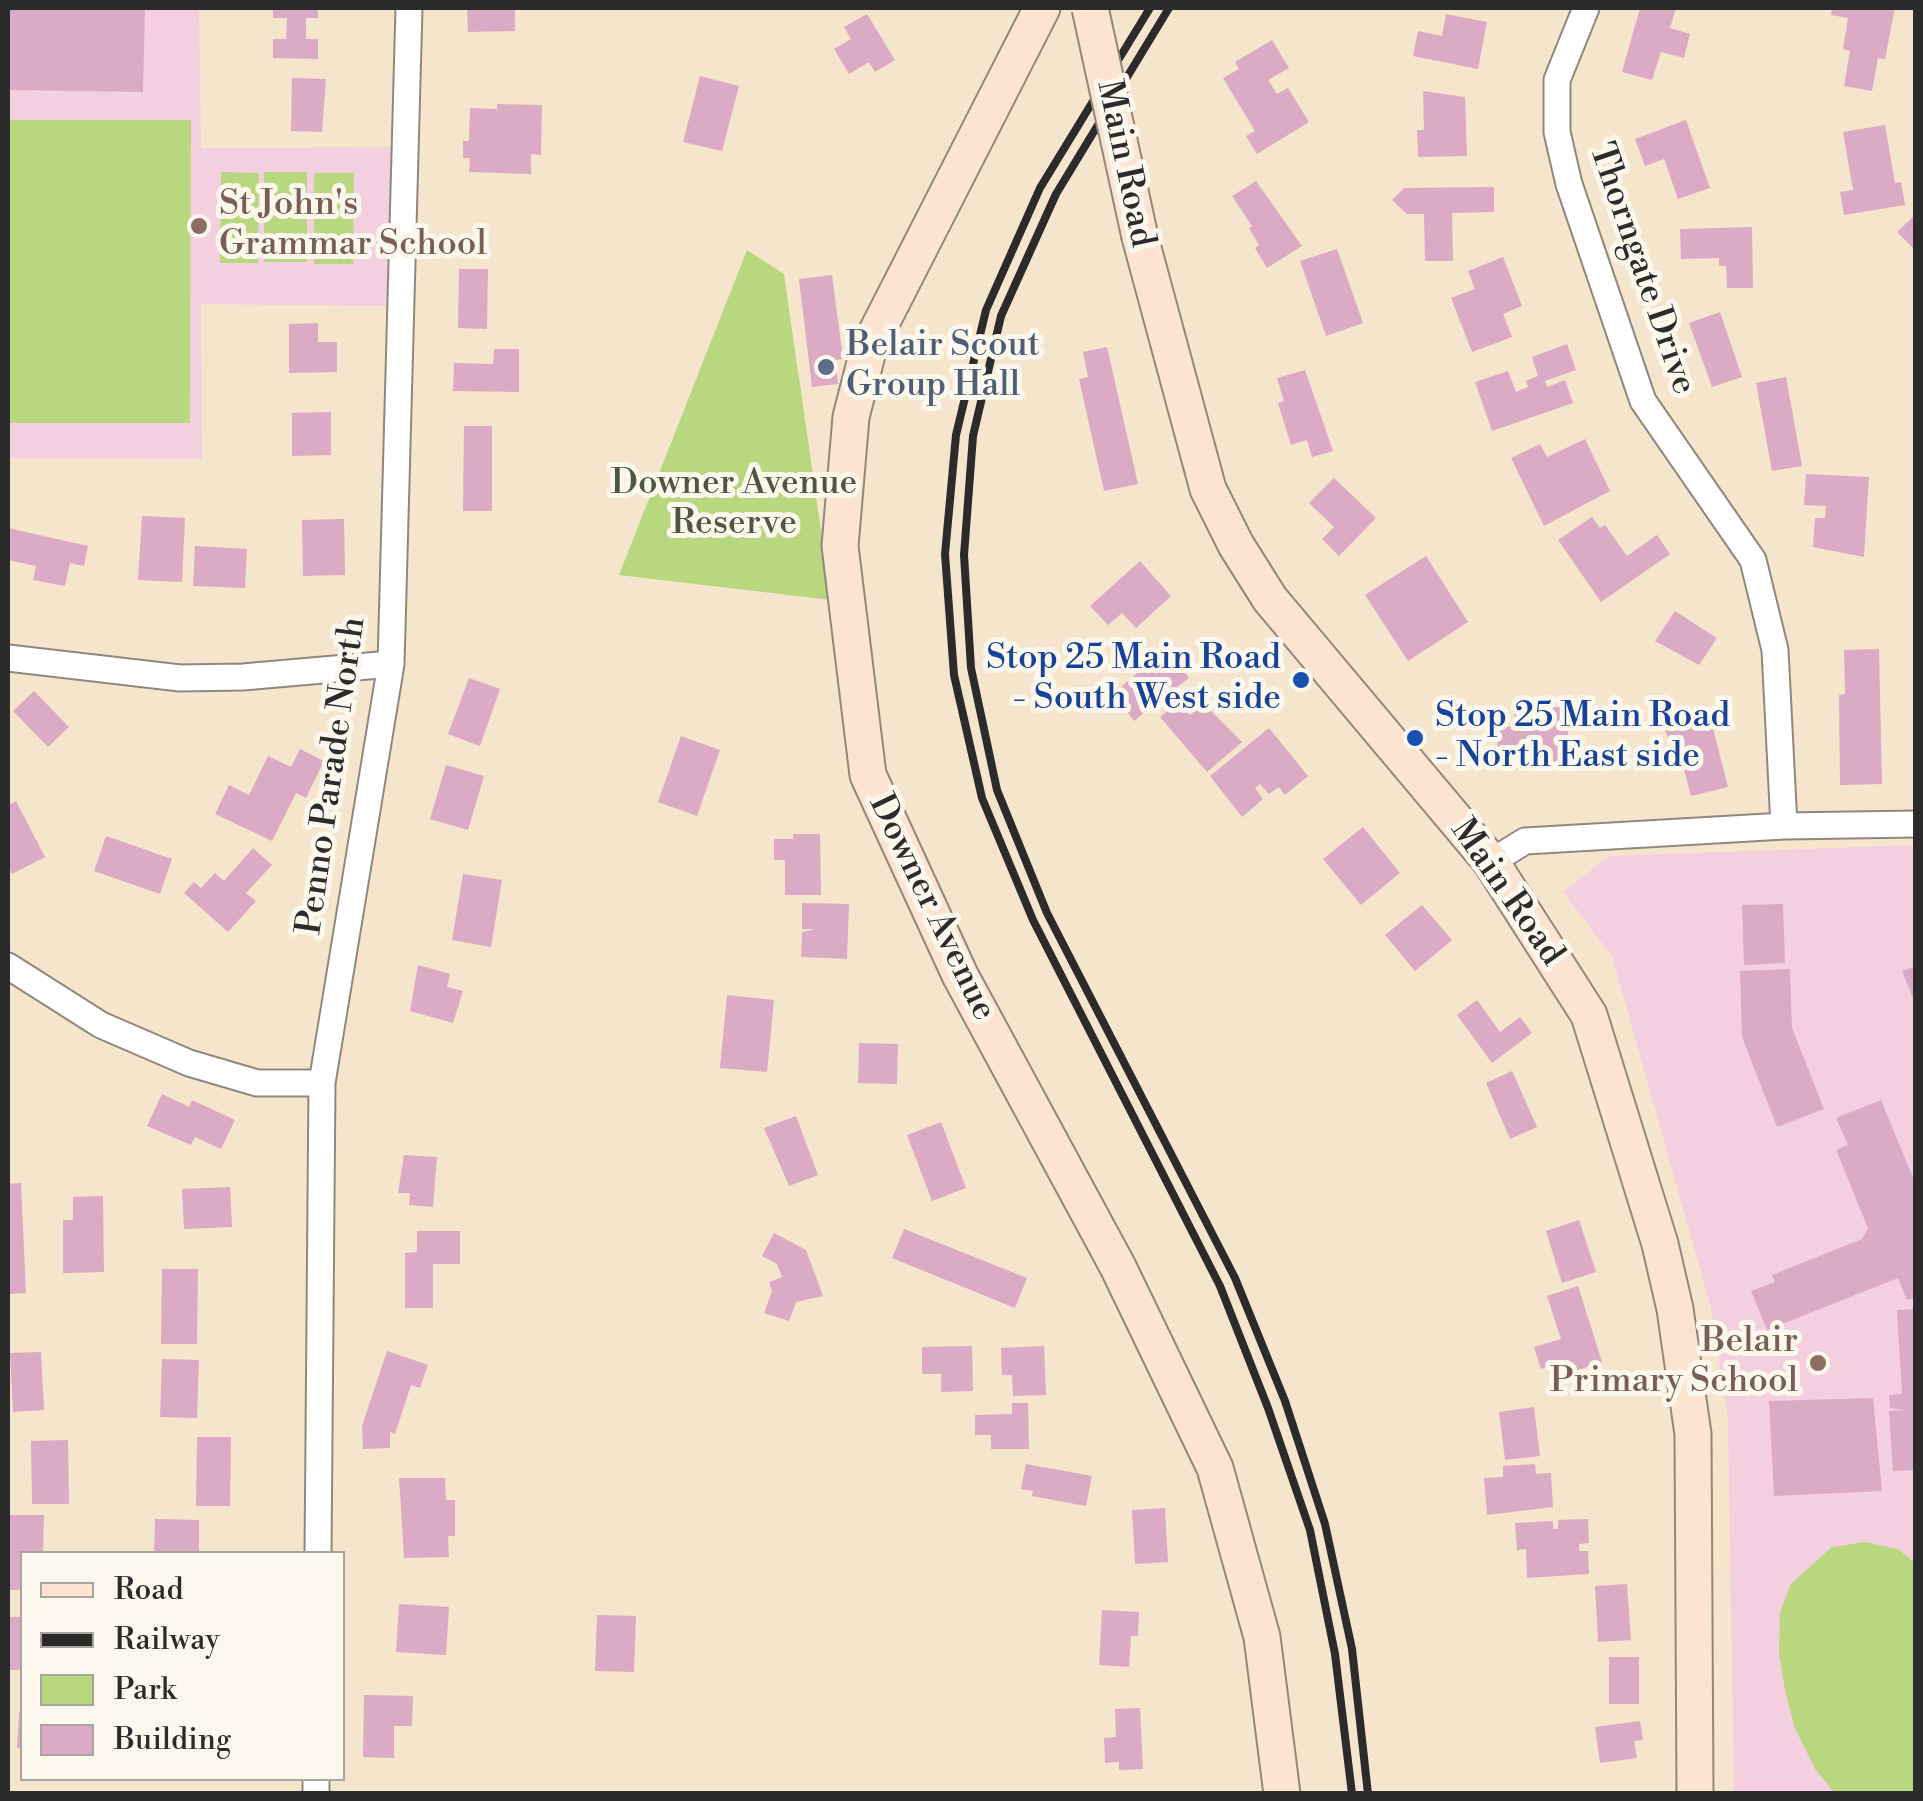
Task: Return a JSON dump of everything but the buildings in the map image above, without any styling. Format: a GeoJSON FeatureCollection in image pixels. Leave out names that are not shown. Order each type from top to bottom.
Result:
{"type":"FeatureCollection","features":[{"type":"Feature","properties":{"kind":"main road","name":"Downer Avenue"},"geometry":{"type":"LineString","coordinates":[[1042,8],[869,347],[852,418],[840,546],[868,775],[960,975],[1118,1267],[1215,1468],[1262,1638],[1282,1794]]}},
{"type":"Feature","properties":{"kind":"main road","name":"Main Road"},"geometry":{"type":"LineString","coordinates":[[1090,8],[1140,238],[1208,489],[1236,545],[1270,599],[1490,862],[1589,1015],[1660,1244],[1675,1309],[1693,1434],[1695,1794]]}},
{"type":"Feature","properties":{"kind":"street","name":"Penno Parade North"},"geometry":{"type":"LineString","coordinates":[[318,1551],[322,1084],[390,664],[409,8]]}},
{"type":"Feature","properties":{"kind":"street","name":"Thorngate Drive"},"geometry":{"type":"LineString","coordinates":[[1586,8],[1557,80],[1557,132],[1569,184],[1642,401],[1754,560],[1775,650],[1784,826]]}},
{"type":"Feature","properties":{"kind":"street"},"geometry":{"type":"LineString","coordinates":[[8,657],[180,678],[243,677],[390,664]]}},
{"type":"Feature","properties":{"kind":"street"},"geometry":{"type":"LineString","coordinates":[[1490,862],[1525,841],[1784,826],[1916,824]]}},
{"type":"Feature","properties":{"kind":"street"},"geometry":{"type":"LineString","coordinates":[[8,966],[101,1025],[189,1063],[257,1083],[322,1084]]}},
{"type":"Feature","properties":{"kind":"shaded area","name":"St John's Grammar School"},"geometry":{"type":"Polygon","coordinates":[[[8,8],[199,8],[201,148],[393,147],[390,306],[201,304],[202,459],[8,458],[8,8]]]}},
{"type":"Feature","properties":{"kind":"shaded area","name":"Belair Primary School"},"geometry":{"type":"Polygon","coordinates":[[[1915,845],[1915,1793],[1734,1793],[1728,1418],[1711,1308],[1612,956],[1563,892],[1610,856],[1915,845]]]}},
{"type":"Feature","properties":{"kind":"green space"},"geometry":{"type":"Polygon","coordinates":[[[8,120],[191,120],[190,423],[8,423],[8,120]]]}},
{"type":"Feature","properties":{"kind":"green space"},"geometry":{"type":"Polygon","coordinates":[[[221,172],[259,173],[258,263],[220,263],[221,172]]]}},
{"type":"Feature","properties":{"kind":"green space"},"geometry":{"type":"Polygon","coordinates":[[[264,172],[307,172],[307,262],[264,262],[264,172]]]}},
{"type":"Feature","properties":{"kind":"green space"},"geometry":{"type":"Polygon","coordinates":[[[314,173],[354,173],[353,264],[314,264],[314,173]]]}},
{"type":"Feature","properties":{"kind":"green space","name":"Downer Avenue Reserve"},"geometry":{"type":"Polygon","coordinates":[[[747,250],[784,274],[831,600],[619,575],[747,250]]]}},
{"type":"Feature","properties":{"kind":"green space"},"geometry":{"type":"Polygon","coordinates":[[[1865,1542],[1898,1549],[1915,1563],[1915,1793],[1835,1793],[1815,1769],[1794,1726],[1785,1690],[1779,1654],[1780,1612],[1791,1584],[1832,1547],[1865,1542]]]}},
{"type":"Feature","properties":{"kind":"railway"},"geometry":{"type":"LineString","coordinates":[[1150,8],[1040,188],[986,310],[956,435],[945,554],[954,675],[982,798],[1033,920],[1220,1286],[1268,1408],[1310,1530],[1335,1654],[1352,1794]]}},
{"type":"Feature","properties":{"kind":"railway"},"geometry":{"type":"LineString","coordinates":[[1169,8],[1056,194],[1001,316],[973,436],[964,555],[971,668],[997,790],[1047,913],[1235,1278],[1285,1401],[1325,1524],[1352,1649],[1368,1794]]}},
{"type":"Feature","properties":{"kind":"place","name":"St John's Grammar School"},"geometry":{"type":"Point","coordinates":[199,226]}},
{"type":"Feature","properties":{"kind":"place","name":"Belair Scout Group Hall"},"geometry":{"type":"Point","coordinates":[826,367]}},
{"type":"Feature","properties":{"kind":"place","name":"Stop 25 Main Road - South West side"},"geometry":{"type":"Point","coordinates":[1301,680]}},
{"type":"Feature","properties":{"kind":"place","name":"Stop 25 Main Road - North East side"},"geometry":{"type":"Point","coordinates":[1415,738]}},
{"type":"Feature","properties":{"kind":"place","name":"Belair Primary School"},"geometry":{"type":"Point","coordinates":[1818,1363]}}]}
